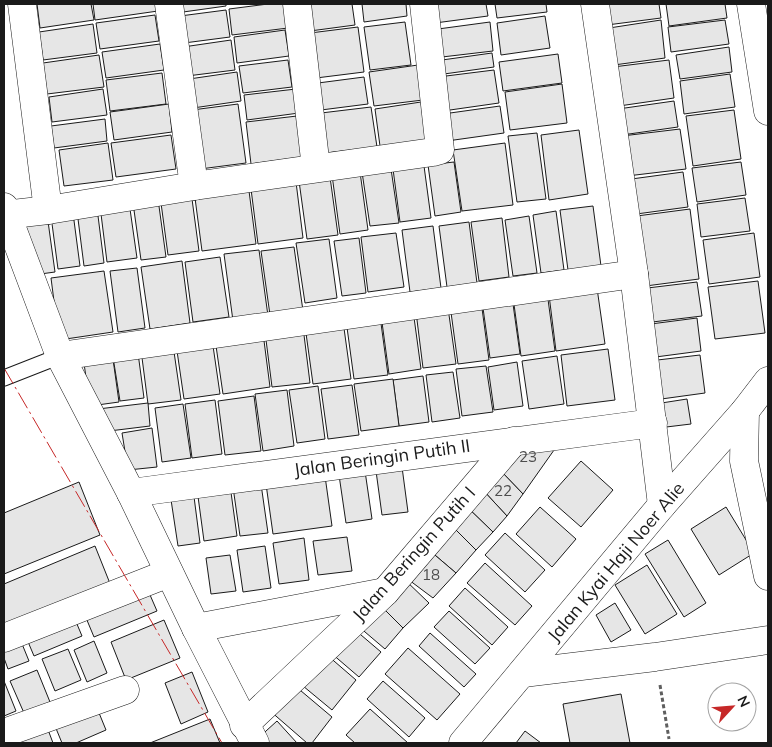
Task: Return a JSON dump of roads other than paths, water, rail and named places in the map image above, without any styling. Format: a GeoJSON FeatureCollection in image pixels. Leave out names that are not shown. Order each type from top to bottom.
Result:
{"type":"FeatureCollection","features":[{"type":"Feature","properties":{"kind":"street"},"geometry":{"type":"LineString","coordinates":[[22,4],[48,210]]}},
{"type":"Feature","properties":{"kind":"street"},"geometry":{"type":"LineString","coordinates":[[169,4],[194,186]]}},
{"type":"Feature","properties":{"kind":"street"},"geometry":{"type":"LineString","coordinates":[[297,4],[316,168]]}},
{"type":"Feature","properties":{"kind":"street"},"geometry":{"type":"LineString","coordinates":[[250,734],[131,493],[60,356],[5,212],[48,210],[194,186],[440,150],[424,4]]}},
{"type":"Feature","properties":{"kind":"street"},"geometry":{"type":"LineString","coordinates":[[595,4],[634,274],[643,424],[662,505]]}},
{"type":"Feature","properties":{"kind":"street"},"geometry":{"type":"LineString","coordinates":[[758,11],[768,111]]}},
{"type":"Feature","properties":{"kind":"street"},"geometry":{"type":"LineString","coordinates":[[60,356],[634,274]]}},
{"type":"Feature","properties":{"kind":"street","name":"Jalan Kyai Haji Noer Alie"},"geometry":{"type":"LineString","coordinates":[[463,743],[662,505],[745,411],[768,381]]}},
{"type":"Feature","properties":{"kind":"street"},"geometry":{"type":"LineString","coordinates":[[745,411],[744,460],[768,576]]}},
{"type":"Feature","properties":{"kind":"street","name":"Jalan Beringin Putih II"},"geometry":{"type":"LineString","coordinates":[[131,493],[643,424]]}},
{"type":"Feature","properties":{"kind":"street","name":"Jalan Beringin Putih I"},"geometry":{"type":"LineString","coordinates":[[250,734],[386,592],[514,440]]}},
{"type":"Feature","properties":{"kind":"street"},"geometry":{"type":"LineString","coordinates":[[4,638],[169,573]]}},
{"type":"Feature","properties":{"kind":"street"},"geometry":{"type":"LineString","coordinates":[[196,628],[386,592]]}},
{"type":"Feature","properties":{"kind":"street"},"geometry":{"type":"LineString","coordinates":[[523,673],[655,657],[768,640]]}},
{"type":"Feature","properties":{"kind":"street"},"geometry":{"type":"LineString","coordinates":[[4,733],[125,690]]}},
{"type":"Feature","properties":{"kind":"lane"},"geometry":{"type":"LineString","coordinates":[[4,378],[60,356]]}}]}
